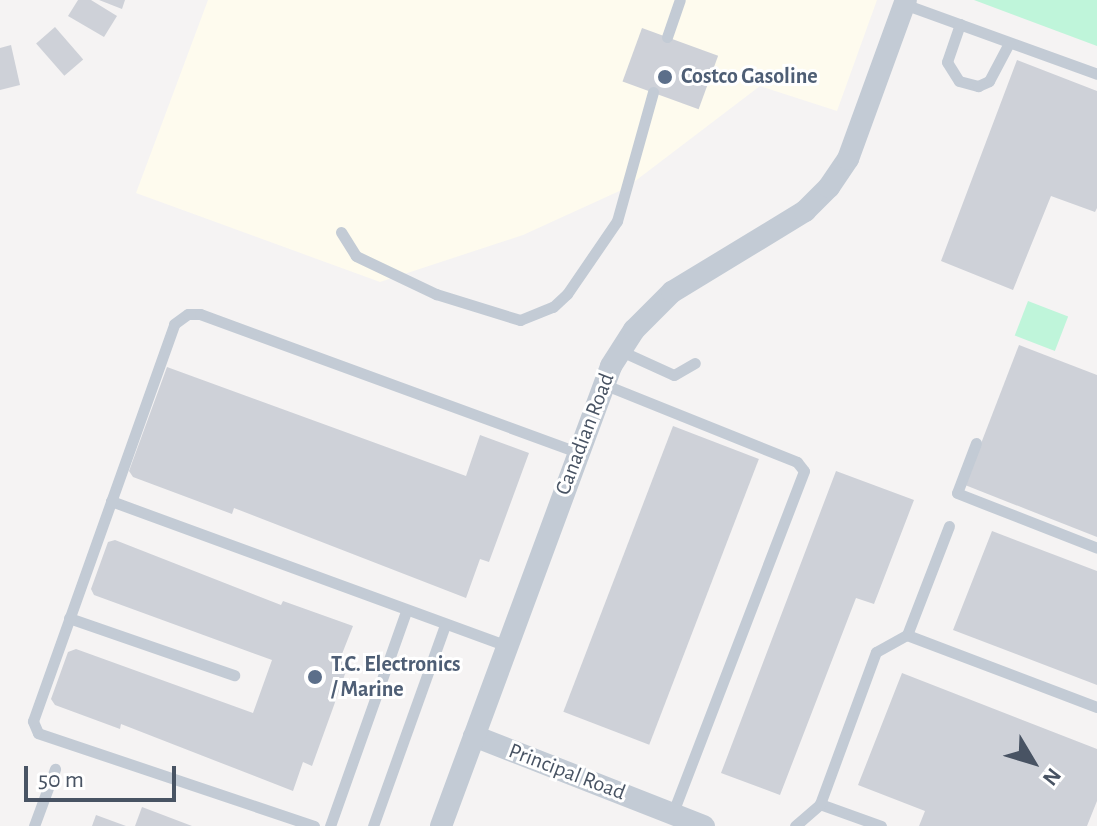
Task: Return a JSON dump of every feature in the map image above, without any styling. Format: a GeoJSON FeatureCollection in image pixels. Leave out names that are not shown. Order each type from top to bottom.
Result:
{"type":"FeatureCollection","features":[{"type":"Feature","properties":{"kind":"street","name":"Canadian Road"},"geometry":{"type":"LineString","coordinates":[[441,826],[602,384],[621,351],[672,292],[805,211],[829,187],[848,159],[905,2]]}},
{"type":"Feature","properties":{"kind":"street","name":"Principal Road"},"geometry":{"type":"LineString","coordinates":[[474,736],[704,826]]}},
{"type":"Feature","properties":{"kind":"lane"},"geometry":{"type":"LineString","coordinates":[[667,37],[680,0]]}},
{"type":"Feature","properties":{"kind":"lane"},"geometry":{"type":"LineString","coordinates":[[905,2],[1097,74]]}},
{"type":"Feature","properties":{"kind":"lane"},"geometry":{"type":"LineString","coordinates":[[960,24],[947,62],[949,72],[959,81],[978,86],[989,81],[1009,43]]}},
{"type":"Feature","properties":{"kind":"lane"},"geometry":{"type":"LineString","coordinates":[[341,232],[356,256],[436,294],[520,320],[553,307],[617,221],[653,92]]}},
{"type":"Feature","properties":{"kind":"lane"},"geometry":{"type":"LineString","coordinates":[[314,826],[38,733],[33,721],[174,324],[188,314],[577,452]]}},
{"type":"Feature","properties":{"kind":"lane"},"geometry":{"type":"LineString","coordinates":[[621,351],[674,375],[695,363]]}},
{"type":"Feature","properties":{"kind":"lane"},"geometry":{"type":"LineString","coordinates":[[602,384],[797,462],[804,471],[672,814]]}},
{"type":"Feature","properties":{"kind":"lane"},"geometry":{"type":"LineString","coordinates":[[976,443],[957,493],[1097,548]]}},
{"type":"Feature","properties":{"kind":"lane"},"geometry":{"type":"LineString","coordinates":[[111,501],[507,646]]}},
{"type":"Feature","properties":{"kind":"lane"},"geometry":{"type":"LineString","coordinates":[[795,826],[820,804],[876,652],[907,635],[949,526]]}},
{"type":"Feature","properties":{"kind":"lane"},"geometry":{"type":"LineString","coordinates":[[330,826],[406,611]]}},
{"type":"Feature","properties":{"kind":"lane"},"geometry":{"type":"LineString","coordinates":[[69,618],[234,675]]}},
{"type":"Feature","properties":{"kind":"lane"},"geometry":{"type":"LineString","coordinates":[[373,826],[445,625]]}},
{"type":"Feature","properties":{"kind":"lane"},"geometry":{"type":"LineString","coordinates":[[907,635],[1097,707]]}},
{"type":"Feature","properties":{"kind":"lane"},"geometry":{"type":"LineString","coordinates":[[34,826],[55,769]]}},
{"type":"Feature","properties":{"kind":"lane"},"geometry":{"type":"LineString","coordinates":[[820,804],[881,826]]}},
{"type":"Feature","properties":{"kind":"shaded area"},"geometry":{"type":"Polygon","coordinates":[[[208,0],[877,0],[837,111],[760,86],[626,188],[523,235],[380,282],[136,193],[208,0]]]}},
{"type":"Feature","properties":{"kind":"green space"},"geometry":{"type":"Polygon","coordinates":[[[974,0],[1097,0],[1097,46],[974,0]]]}},
{"type":"Feature","properties":{"kind":"green space"},"geometry":{"type":"Polygon","coordinates":[[[1028,301],[1068,316],[1055,351],[1015,336],[1028,301]]]}},
{"type":"Feature","properties":{"kind":"building"},"geometry":{"type":"Polygon","coordinates":[[[78,0],[91,0],[117,16],[104,37],[68,16],[78,0]]]}},
{"type":"Feature","properties":{"kind":"building"},"geometry":{"type":"Polygon","coordinates":[[[99,0],[125,0],[122,9],[99,0]]]}},
{"type":"Feature","properties":{"kind":"building"},"geometry":{"type":"Polygon","coordinates":[[[55,27],[83,59],[64,76],[36,43],[55,27]]]}},
{"type":"Feature","properties":{"kind":"building"},"geometry":{"type":"Polygon","coordinates":[[[642,28],[718,56],[699,109],[623,82],[642,28]]]}},
{"type":"Feature","properties":{"kind":"building"},"geometry":{"type":"Polygon","coordinates":[[[11,45],[20,85],[0,90],[0,48],[11,45]]]}},
{"type":"Feature","properties":{"kind":"building"},"geometry":{"type":"Polygon","coordinates":[[[1017,60],[1097,91],[1097,208],[1095,212],[1051,196],[1013,290],[941,261],[1017,60]]]}},
{"type":"Feature","properties":{"kind":"building"},"geometry":{"type":"Polygon","coordinates":[[[1019,345],[1097,375],[1097,537],[965,485],[1019,345]]]}},
{"type":"Feature","properties":{"kind":"building"},"geometry":{"type":"Polygon","coordinates":[[[167,367],[466,476],[480,435],[529,453],[489,562],[480,559],[466,598],[234,508],[232,514],[133,477],[129,471],[167,367]]]}},
{"type":"Feature","properties":{"kind":"building"},"geometry":{"type":"Polygon","coordinates":[[[673,426],[759,459],[649,745],[563,712],[673,426]]]}},
{"type":"Feature","properties":{"kind":"building"},"geometry":{"type":"Polygon","coordinates":[[[836,471],[914,500],[874,604],[856,598],[780,795],[721,773],[836,471]]]}},
{"type":"Feature","properties":{"kind":"building"},"geometry":{"type":"Polygon","coordinates":[[[992,531],[1097,571],[1097,685],[953,630],[992,531]]]}},
{"type":"Feature","properties":{"kind":"building"},"geometry":{"type":"Polygon","coordinates":[[[115,540],[281,605],[283,601],[353,626],[342,654],[351,657],[312,766],[303,762],[293,791],[121,724],[120,729],[55,705],[51,699],[68,652],[76,649],[253,713],[272,660],[94,595],[91,589],[108,542],[115,540]]]}},
{"type":"Feature","properties":{"kind":"building"},"geometry":{"type":"Polygon","coordinates":[[[902,673],[1097,749],[1097,801],[1087,826],[919,826],[925,811],[858,785],[902,673]]]}},
{"type":"Feature","properties":{"kind":"building"},"geometry":{"type":"Polygon","coordinates":[[[142,807],[192,826],[135,826],[142,807]]]}},
{"type":"Feature","properties":{"kind":"building"},"geometry":{"type":"Polygon","coordinates":[[[96,815],[126,826],[92,826],[96,815]]]}},
{"type":"Feature","properties":{"kind":"place","name":"Costco Gasoline"},"geometry":{"type":"Point","coordinates":[665,77]}},
{"type":"Feature","properties":{"kind":"place","name":"T.C. Electronics / Marine"},"geometry":{"type":"Point","coordinates":[315,677]}}]}
